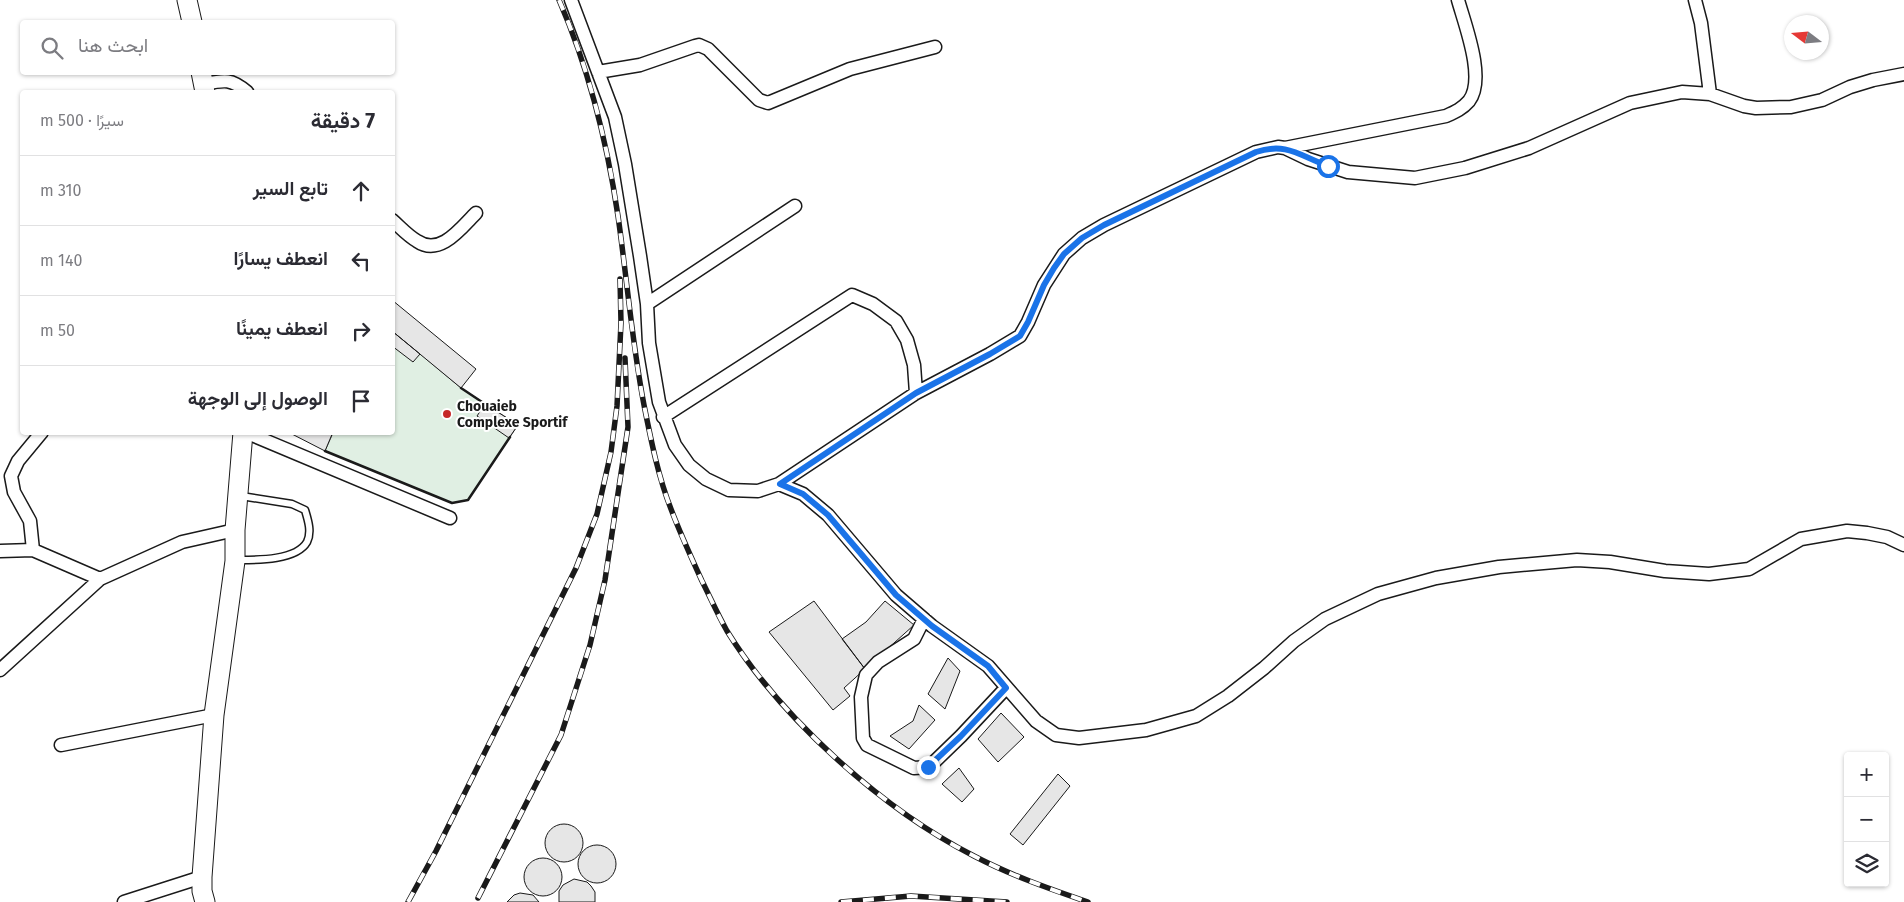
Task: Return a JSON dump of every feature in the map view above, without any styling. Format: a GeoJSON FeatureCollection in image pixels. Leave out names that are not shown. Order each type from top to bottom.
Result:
{"type":"FeatureCollection","features":[{"type":"Feature","properties":{"kind":"main road"},"geometry":{"type":"LineString","coordinates":[[187,0],[192,20]]}},
{"type":"Feature","properties":{"kind":"main road"},"geometry":{"type":"LineString","coordinates":[[202,893],[214,715],[235,560],[237,495],[244,435]]}},
{"type":"Feature","properties":{"kind":"street"},"geometry":{"type":"LineString","coordinates":[[571,0],[614,117],[626,164],[647,304],[649,343],[663,417],[675,445],[689,465],[706,479],[729,490],[758,491],[780,484],[916,393],[1020,336],[1054,268],[1064,254],[1082,238],[1104,225],[1256,152],[1278,147],[1285,148],[1308,159],[1348,172],[1415,178],[1465,168],[1529,148],[1630,103],[1682,92],[1710,94],[1750,107],[1792,107],[1822,100],[1850,87],[1873,80],[1904,74]]}},
{"type":"Feature","properties":{"kind":"street"},"geometry":{"type":"LineString","coordinates":[[1285,148],[1446,116],[1461,109],[1470,100],[1475,82],[1474,54],[1458,0]]}},
{"type":"Feature","properties":{"kind":"street"},"geometry":{"type":"LineString","coordinates":[[1695,0],[1701,23],[1710,94]]}},
{"type":"Feature","properties":{"kind":"street"},"geometry":{"type":"LineString","coordinates":[[598,72],[640,65],[698,45],[708,49],[759,100],[768,103],[850,69],[935,47]]}},
{"type":"Feature","properties":{"kind":"street"},"geometry":{"type":"LineString","coordinates":[[203,83],[224,80],[232,82],[244,90]]}},
{"type":"Feature","properties":{"kind":"street"},"geometry":{"type":"LineString","coordinates":[[647,304],[795,206]]}},
{"type":"Feature","properties":{"kind":"street"},"geometry":{"type":"LineString","coordinates":[[395,223],[417,242],[435,246],[452,238],[476,213]]}},
{"type":"Feature","properties":{"kind":"street"},"geometry":{"type":"LineString","coordinates":[[663,417],[852,295],[873,304],[896,321],[907,340],[914,366],[916,393]]}},
{"type":"Feature","properties":{"kind":"street"},"geometry":{"type":"LineString","coordinates":[[33,550],[30,521],[14,492],[11,476],[18,461],[40,435]]}},
{"type":"Feature","properties":{"kind":"street"},"geometry":{"type":"LineString","coordinates":[[251,435],[450,518]]}},
{"type":"Feature","properties":{"kind":"street"},"geometry":{"type":"LineString","coordinates":[[780,484],[803,494],[828,515],[896,595],[960,647],[988,666],[1036,720],[1056,734],[1079,738],[1146,730],[1196,716],[1211,708],[1264,668],[1294,641],[1325,620],[1378,594],[1419,582],[1499,567],[1577,560],[1610,562],[1665,571],[1709,574],[1749,569],[1801,540],[1847,531],[1886,537],[1904,545]]}},
{"type":"Feature","properties":{"kind":"street"},"geometry":{"type":"LineString","coordinates":[[0,670],[100,579],[182,542],[235,530]]}},
{"type":"Feature","properties":{"kind":"street"},"geometry":{"type":"LineString","coordinates":[[0,551],[33,550],[100,579]]}},
{"type":"Feature","properties":{"kind":"street"},"geometry":{"type":"LineString","coordinates":[[924,619],[914,639],[878,662],[866,675],[861,697],[863,738],[867,745],[914,768],[928,767],[961,736],[1006,688]]}},
{"type":"Feature","properties":{"kind":"street"},"geometry":{"type":"LineString","coordinates":[[61,745],[214,715]]}},
{"type":"Feature","properties":{"kind":"street"},"geometry":{"type":"LineString","coordinates":[[126,902],[202,893]]}},
{"type":"Feature","properties":{"kind":"lane"},"geometry":{"type":"LineString","coordinates":[[235,560],[270,559],[296,552],[308,541],[310,525],[305,510],[292,504],[237,495]]}},
{"type":"Feature","properties":{"kind":"green space","name":"Chouaieb Complexe Sportif"},"geometry":{"type":"Polygon","coordinates":[[[395,333],[461,388],[518,425],[468,500],[452,503],[325,451],[332,435],[395,435],[395,333]]]}},
{"type":"Feature","properties":{"kind":"building"},"geometry":{"type":"Polygon","coordinates":[[[395,302],[476,369],[461,388],[395,333],[395,302]]]}},
{"type":"Feature","properties":{"kind":"building"},"geometry":{"type":"Polygon","coordinates":[[[395,333],[420,354],[413,362],[395,348],[395,333]]]}},
{"type":"Feature","properties":{"kind":"building"},"geometry":{"type":"Polygon","coordinates":[[[485,404],[518,425],[509,438],[477,416],[485,404]]]}},
{"type":"Feature","properties":{"kind":"building"},"geometry":{"type":"Polygon","coordinates":[[[294,435],[332,435],[325,451],[294,435]]]}},
{"type":"Feature","properties":{"kind":"building"},"geometry":{"type":"Polygon","coordinates":[[[814,601],[865,669],[844,688],[850,696],[833,710],[769,632],[814,601]]]}},
{"type":"Feature","properties":{"kind":"building"},"geometry":{"type":"Polygon","coordinates":[[[885,601],[914,625],[865,669],[842,639],[866,622],[885,601]]]}},
{"type":"Feature","properties":{"kind":"building"},"geometry":{"type":"Polygon","coordinates":[[[948,658],[960,671],[945,709],[928,694],[948,658]]]}},
{"type":"Feature","properties":{"kind":"building"},"geometry":{"type":"Polygon","coordinates":[[[919,705],[935,720],[909,749],[890,736],[913,721],[919,705]]]}},
{"type":"Feature","properties":{"kind":"building"},"geometry":{"type":"Polygon","coordinates":[[[1001,713],[1024,737],[998,762],[978,739],[1001,713]]]}},
{"type":"Feature","properties":{"kind":"building"},"geometry":{"type":"Polygon","coordinates":[[[959,768],[974,789],[962,802],[942,784],[959,768]]]}},
{"type":"Feature","properties":{"kind":"building"},"geometry":{"type":"Polygon","coordinates":[[[1058,774],[1070,786],[1023,845],[1010,834],[1058,774]]]}},
{"type":"Feature","properties":{"kind":"building"},"geometry":{"type":"Polygon","coordinates":[[[564,824],[577,830],[583,843],[577,856],[564,862],[551,856],[545,843],[551,830],[564,824]]]}},
{"type":"Feature","properties":{"kind":"building"},"geometry":{"type":"Polygon","coordinates":[[[597,845],[610,851],[616,864],[610,877],[597,883],[584,877],[578,864],[584,851],[597,845]]]}},
{"type":"Feature","properties":{"kind":"building"},"geometry":{"type":"Polygon","coordinates":[[[543,858],[556,864],[562,877],[556,890],[543,896],[530,890],[524,877],[530,864],[543,858]]]}},
{"type":"Feature","properties":{"kind":"building"},"geometry":{"type":"Polygon","coordinates":[[[574,879],[587,882],[591,886],[595,892],[595,902],[559,902],[559,891],[563,885],[574,879]]]}},
{"type":"Feature","properties":{"kind":"building"},"geometry":{"type":"Polygon","coordinates":[[[520,893],[533,895],[539,902],[507,902],[514,895],[520,893]]]}},
{"type":"Feature","properties":{"kind":"railway"},"geometry":{"type":"LineString","coordinates":[[559,0],[588,79],[608,161],[618,216],[640,382],[659,471],[666,496],[682,536],[727,631],[749,664],[775,696],[805,728],[836,759],[904,813],[939,836],[988,863],[1030,881],[1088,902]]}},
{"type":"Feature","properties":{"kind":"railway"},"geometry":{"type":"LineString","coordinates":[[408,902],[436,851],[576,568],[597,514],[611,452],[617,406],[621,323],[620,279]]}},
{"type":"Feature","properties":{"kind":"railway"},"geometry":{"type":"LineString","coordinates":[[478,898],[561,735],[590,645],[605,580],[628,427],[625,358]]}},
{"type":"Feature","properties":{"kind":"railway"},"geometry":{"type":"LineString","coordinates":[[841,902],[911,896],[1007,902]]}},
{"type":"Feature","properties":{"kind":"wall"},"geometry":{"type":"LineString","coordinates":[[461,388],[488,406]]}},
{"type":"Feature","properties":{"kind":"wall"},"geometry":{"type":"LineString","coordinates":[[325,451],[452,503],[468,500],[510,437]]}},
{"type":"Feature","properties":{"kind":"place","name":"Chouaieb Complexe Sportif"},"geometry":{"type":"Point","coordinates":[447,414]}},
{"type":"Feature","properties":{"kind":"route"},"geometry":{"type":"LineString","coordinates":[[928,767],[961,736],[1006,688],[988,666],[932,626],[896,595],[828,515],[803,494],[780,484],[916,393],[1020,336],[1044,285],[1064,254],[1082,238],[1104,225],[1247,156],[1266,149],[1285,148],[1328,166]]}}]}
